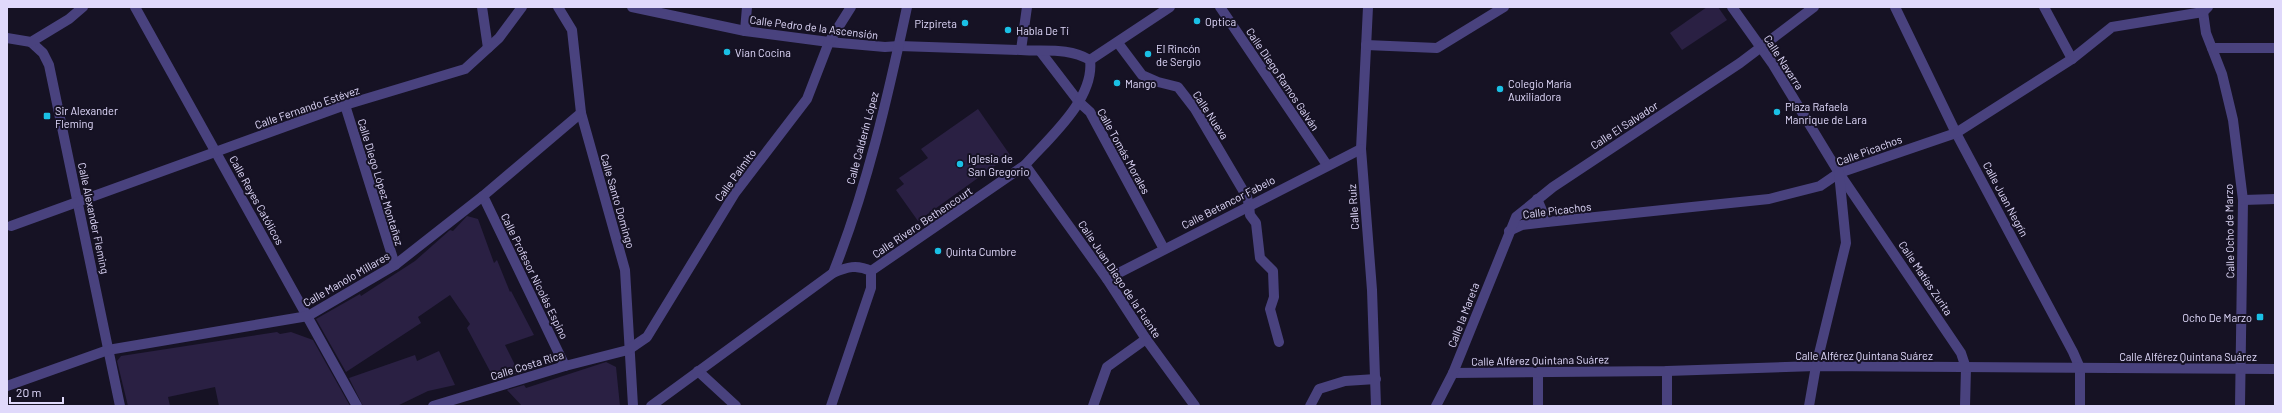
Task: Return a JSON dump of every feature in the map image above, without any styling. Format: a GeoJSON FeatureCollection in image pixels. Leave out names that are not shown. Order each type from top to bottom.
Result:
{"type":"FeatureCollection","features":[{"type":"Feature","properties":{"kind":"street"},"geometry":{"type":"LineString","coordinates":[[8,39],[32,42],[69,19],[83,7]]}},
{"type":"Feature","properties":{"kind":"street","name":"Calle Reyes Católicos"},"geometry":{"type":"LineString","coordinates":[[135,7],[308,316],[356,406]]}},
{"type":"Feature","properties":{"kind":"street"},"geometry":{"type":"LineString","coordinates":[[482,7],[488,48]]}},
{"type":"Feature","properties":{"kind":"street","name":"Calle Fernando Estévez"},"geometry":{"type":"LineString","coordinates":[[11,226],[345,105],[465,68],[499,38],[522,7]]}},
{"type":"Feature","properties":{"kind":"street","name":"Calle Santo Domingo"},"geometry":{"type":"LineString","coordinates":[[561,7],[572,30],[581,113],[625,270],[628,350],[633,406]]}},
{"type":"Feature","properties":{"kind":"street","name":"Calle Pedro de la Ascensión"},"geometry":{"type":"LineString","coordinates":[[632,7],[745,31],[829,42],[885,47],[899,46],[1040,51],[1059,50],[1078,53],[1090,63]]}},
{"type":"Feature","properties":{"kind":"street"},"geometry":{"type":"LineString","coordinates":[[745,31],[747,7]]}},
{"type":"Feature","properties":{"kind":"street","name":"Calle Palmito"},"geometry":{"type":"LineString","coordinates":[[628,350],[647,337],[735,193],[807,99],[829,42],[851,7]]}},
{"type":"Feature","properties":{"kind":"street","name":"Calle Calderín López"},"geometry":{"type":"LineString","coordinates":[[833,273],[843,249],[869,162],[899,46],[907,7]]}},
{"type":"Feature","properties":{"kind":"street"},"geometry":{"type":"LineString","coordinates":[[1020,50],[1026,7]]}},
{"type":"Feature","properties":{"kind":"street"},"geometry":{"type":"LineString","coordinates":[[1090,63],[1170,7]]}},
{"type":"Feature","properties":{"kind":"street","name":"Calle Diego Ramos Galván"},"geometry":{"type":"LineString","coordinates":[[1220,7],[1327,165]]}},
{"type":"Feature","properties":{"kind":"street","name":"Calle Ruiz"},"geometry":{"type":"LineString","coordinates":[[1368,7],[1361,150],[1372,290],[1376,406]]}},
{"type":"Feature","properties":{"kind":"street"},"geometry":{"type":"LineString","coordinates":[[1366,45],[1437,48],[1504,7]]}},
{"type":"Feature","properties":{"kind":"street","name":"Calle Navarra"},"geometry":{"type":"LineString","coordinates":[[1732,7],[1762,48],[1839,173]]}},
{"type":"Feature","properties":{"kind":"street","name":"Calle El Salvador"},"geometry":{"type":"LineString","coordinates":[[1509,232],[1516,217],[1538,199],[1762,48],[1814,7]]}},
{"type":"Feature","properties":{"kind":"street","name":"Calle Juan Negrín"},"geometry":{"type":"LineString","coordinates":[[1895,7],[1956,133],[2003,218],[2080,368],[2080,406]]}},
{"type":"Feature","properties":{"kind":"street"},"geometry":{"type":"LineString","coordinates":[[2044,7],[2072,59]]}},
{"type":"Feature","properties":{"kind":"street","name":"Calle Picachos"},"geometry":{"type":"LineString","coordinates":[[1509,232],[1522,225],[1769,199],[1820,186],[1839,173],[1956,133],[2072,59],[2112,27],[2205,9]]}},
{"type":"Feature","properties":{"kind":"street","name":"Calle Ocho de Marzo"},"geometry":{"type":"LineString","coordinates":[[2205,9],[2206,33],[2222,74],[2233,120],[2243,200],[2240,406]]}},
{"type":"Feature","properties":{"kind":"street","name":"Calle Alexander Fleming"},"geometry":{"type":"LineString","coordinates":[[32,42],[43,53],[49,64],[79,202],[120,406]]}},
{"type":"Feature","properties":{"kind":"street","name":"Calle Nueva"},"geometry":{"type":"LineString","coordinates":[[1118,43],[1142,75],[1158,82],[1178,87],[1199,116],[1247,197],[1250,215],[1256,223],[1260,258],[1273,271],[1274,297],[1270,309],[1279,342]]}},
{"type":"Feature","properties":{"kind":"street"},"geometry":{"type":"LineString","coordinates":[[2212,48],[2275,48]]}},
{"type":"Feature","properties":{"kind":"street","name":"Calle Tomás Morales"},"geometry":{"type":"LineString","coordinates":[[1040,51],[1079,102],[1090,112],[1164,249]]}},
{"type":"Feature","properties":{"kind":"street","name":"Calle Rivero Bethencourt"},"geometry":{"type":"LineString","coordinates":[[651,406],[833,273],[847,267],[861,266],[871,271],[1025,165],[1079,102],[1089,83],[1090,63]]}},
{"type":"Feature","properties":{"kind":"street","name":"Calle Diego López Montañez"},"geometry":{"type":"LineString","coordinates":[[345,105],[395,265]]}},
{"type":"Feature","properties":{"kind":"street","name":"Calle Manolo Millares"},"geometry":{"type":"LineString","coordinates":[[7,386],[108,350],[308,316],[395,265],[483,196],[581,113]]}},
{"type":"Feature","properties":{"kind":"street","name":"Calle Betancor Fabelo"},"geometry":{"type":"LineString","coordinates":[[1107,278],[1327,165],[1361,150]]}},
{"type":"Feature","properties":{"kind":"street","name":"Calle Juan Diego de la Fuente"},"geometry":{"type":"LineString","coordinates":[[1025,165],[1107,278],[1146,339],[1194,406]]}},
{"type":"Feature","properties":{"kind":"street"},"geometry":{"type":"LineString","coordinates":[[1809,406],[1816,366],[1846,243],[1839,173]]}},
{"type":"Feature","properties":{"kind":"street","name":"Calle Matías Zurita"},"geometry":{"type":"LineString","coordinates":[[1839,173],[1961,353],[1966,368],[1965,406]]}},
{"type":"Feature","properties":{"kind":"street","name":"Calle Profesor Nicolás Espino"},"geometry":{"type":"LineString","coordinates":[[483,196],[565,366]]}},
{"type":"Feature","properties":{"kind":"street"},"geometry":{"type":"LineString","coordinates":[[1538,199],[1547,222]]}},
{"type":"Feature","properties":{"kind":"street"},"geometry":{"type":"LineString","coordinates":[[2243,200],[2275,199]]}},
{"type":"Feature","properties":{"kind":"street","name":"Calle la Mareta"},"geometry":{"type":"LineString","coordinates":[[1436,406],[1453,373],[1509,232]]}},
{"type":"Feature","properties":{"kind":"street"},"geometry":{"type":"LineString","coordinates":[[832,406],[872,288],[871,271]]}},
{"type":"Feature","properties":{"kind":"street"},"geometry":{"type":"LineString","coordinates":[[1093,406],[1107,367],[1146,339]]}},
{"type":"Feature","properties":{"kind":"street","name":"Calle Costa Rica"},"geometry":{"type":"LineString","coordinates":[[433,406],[565,366],[628,350]]}},
{"type":"Feature","properties":{"kind":"street","name":"Calle Alférez Quintana Suárez"},"geometry":{"type":"LineString","coordinates":[[1453,373],[1668,371],[1816,366],[2275,369]]}},
{"type":"Feature","properties":{"kind":"street"},"geometry":{"type":"LineString","coordinates":[[698,371],[736,406]]}},
{"type":"Feature","properties":{"kind":"street"},"geometry":{"type":"LineString","coordinates":[[1667,406],[1668,371]]}},
{"type":"Feature","properties":{"kind":"street"},"geometry":{"type":"LineString","coordinates":[[1538,372],[1538,406]]}},
{"type":"Feature","properties":{"kind":"street"},"geometry":{"type":"LineString","coordinates":[[1310,406],[1319,389],[1345,381],[1376,379]]}},
{"type":"Feature","properties":{"kind":"building"},"geometry":{"type":"Polygon","coordinates":[[[1707,7],[1718,7],[1727,20],[1682,50],[1670,33],[1707,7]]]}},
{"type":"Feature","properties":{"kind":"building","name":"Iglesia de San Gregorio"},"geometry":{"type":"Polygon","coordinates":[[[978,109],[1010,155],[918,221],[896,190],[904,184],[899,178],[928,158],[921,149],[978,109]]]}},
{"type":"Feature","properties":{"kind":"building"},"geometry":{"type":"Polygon","coordinates":[[[467,216],[478,219],[494,263],[497,260],[510,292],[511,291],[534,335],[505,345],[519,373],[497,380],[491,373],[467,328],[470,324],[450,295],[418,317],[421,323],[346,372],[316,319],[360,294],[361,296],[415,261],[450,230],[453,231],[467,216]]]}},
{"type":"Feature","properties":{"kind":"building"},"geometry":{"type":"Polygon","coordinates":[[[277,332],[280,334],[291,332],[313,340],[350,406],[219,406],[215,387],[168,397],[170,406],[128,406],[117,361],[121,356],[277,332]]]}},
{"type":"Feature","properties":{"kind":"building"},"geometry":{"type":"Polygon","coordinates":[[[439,351],[455,385],[428,391],[397,406],[363,406],[349,378],[415,355],[417,361],[439,351]]]}},
{"type":"Feature","properties":{"kind":"building"},"geometry":{"type":"Polygon","coordinates":[[[606,362],[616,367],[620,406],[522,406],[507,390],[524,385],[526,388],[606,362]]]}},
{"type":"Feature","properties":{"kind":"place","name":"Optica"},"geometry":{"type":"Point","coordinates":[1197,21]}},
{"type":"Feature","properties":{"kind":"place","name":"Pizpireta"},"geometry":{"type":"Point","coordinates":[965,23]}},
{"type":"Feature","properties":{"kind":"place","name":"Habla De Ti"},"geometry":{"type":"Point","coordinates":[1008,30]}},
{"type":"Feature","properties":{"kind":"place","name":"Vian Cocina"},"geometry":{"type":"Point","coordinates":[727,52]}},
{"type":"Feature","properties":{"kind":"place","name":"El Rincón de Sergio"},"geometry":{"type":"Point","coordinates":[1148,54]}},
{"type":"Feature","properties":{"kind":"place","name":"Mango"},"geometry":{"type":"Point","coordinates":[1117,83]}},
{"type":"Feature","properties":{"kind":"place","name":"Colegio María Auxiliadora"},"geometry":{"type":"Point","coordinates":[1500,89]}},
{"type":"Feature","properties":{"kind":"place","name":"Plaza Rafaela Manrique de Lara"},"geometry":{"type":"Point","coordinates":[1777,112]}},
{"type":"Feature","properties":{"kind":"place","name":"Sir Alexander Fleming"},"geometry":{"type":"Point","coordinates":[47,116]}},
{"type":"Feature","properties":{"kind":"place","name":"Iglesia de San Gregorio"},"geometry":{"type":"Point","coordinates":[960,164]}},
{"type":"Feature","properties":{"kind":"place","name":"Quinta Cumbre"},"geometry":{"type":"Point","coordinates":[938,251]}},
{"type":"Feature","properties":{"kind":"place","name":"Ocho De Marzo"},"geometry":{"type":"Point","coordinates":[2260,317]}}]}
